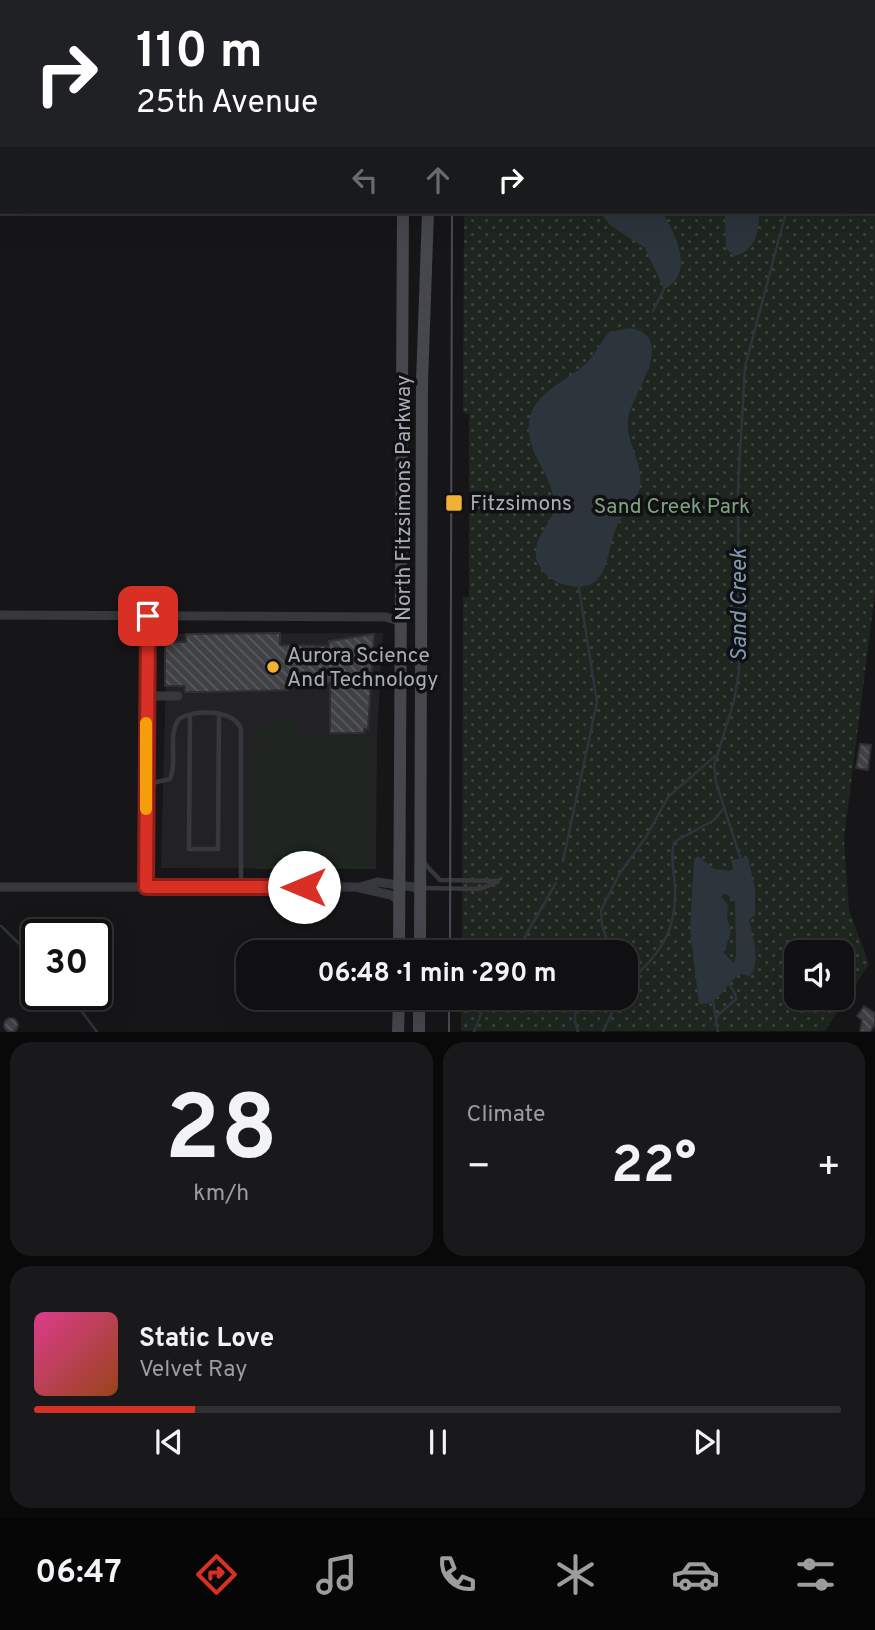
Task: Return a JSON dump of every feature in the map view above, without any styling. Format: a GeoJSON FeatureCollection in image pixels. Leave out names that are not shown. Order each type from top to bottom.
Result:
{"type":"FeatureCollection","features":[{"type":"Feature","properties":{"kind":"main road","name":"North Fitzsimons Parkway"},"geometry":{"type":"LineString","coordinates":[[399,940],[403,214]]}},
{"type":"Feature","properties":{"kind":"main road","name":"North Fitzsimons Parkway"},"geometry":{"type":"LineString","coordinates":[[420,940],[422,382],[428,214]]}},
{"type":"Feature","properties":{"kind":"main road"},"geometry":{"type":"LineString","coordinates":[[398,1031],[399,1010]]}},
{"type":"Feature","properties":{"kind":"main road"},"geometry":{"type":"LineString","coordinates":[[419,1010],[419,1031]]}},
{"type":"Feature","properties":{"kind":"street"},"geometry":{"type":"LineString","coordinates":[[0,615],[386,617],[401,622]]}},
{"type":"Feature","properties":{"kind":"street"},"geometry":{"type":"LineString","coordinates":[[146,887],[148,616]]}},
{"type":"Feature","properties":{"kind":"street"},"geometry":{"type":"LineString","coordinates":[[146,696],[178,696]]}},
{"type":"Feature","properties":{"kind":"street"},"geometry":{"type":"LineString","coordinates":[[357,888],[377,882],[420,888]]}},
{"type":"Feature","properties":{"kind":"street"},"geometry":{"type":"LineString","coordinates":[[0,887],[357,888],[391,894],[399,901]]}},
{"type":"Feature","properties":{"kind":"lane"},"geometry":{"type":"LineString","coordinates":[[190,715],[189,849],[218,849],[219,715]]}},
{"type":"Feature","properties":{"kind":"lane"},"geometry":{"type":"LineString","coordinates":[[146,784],[170,779],[175,768],[174,725],[178,719],[190,715],[231,715],[241,729],[241,887]]}},
{"type":"Feature","properties":{"kind":"lane"},"geometry":{"type":"LineString","coordinates":[[420,888],[434,891],[480,890],[498,881],[440,880],[421,858]]}},
{"type":"Feature","properties":{"kind":"shaded area"},"geometry":{"type":"Polygon","coordinates":[[[602,214],[663,214],[680,253],[679,274],[674,282],[664,289],[645,248],[610,225],[602,214]]]}},
{"type":"Feature","properties":{"kind":"shaded area"},"geometry":{"type":"Polygon","coordinates":[[[725,214],[759,214],[755,239],[748,249],[735,256],[726,249],[725,214]]]}},
{"type":"Feature","properties":{"kind":"shaded area"},"geometry":{"type":"Polygon","coordinates":[[[629,328],[644,333],[651,342],[652,354],[628,419],[629,436],[641,478],[640,487],[618,524],[604,569],[598,578],[590,585],[578,587],[562,584],[546,575],[536,559],[538,542],[551,517],[554,504],[551,486],[530,439],[531,413],[544,395],[587,362],[609,332],[629,328]]]}},
{"type":"Feature","properties":{"kind":"shaded area"},"geometry":{"type":"Polygon","coordinates":[[[383,633],[377,738],[376,869],[161,868],[167,637],[174,634],[383,633]]]}},
{"type":"Feature","properties":{"kind":"shaded area"},"geometry":{"type":"Polygon","coordinates":[[[698,856],[714,869],[731,871],[731,860],[748,857],[755,889],[755,915],[749,920],[755,949],[753,971],[750,976],[741,974],[735,978],[717,998],[706,1004],[699,1004],[690,930],[694,859],[698,856]],[[725,893],[721,897],[728,905],[727,917],[731,932],[724,953],[734,963],[736,955],[735,902],[725,893]]]}},
{"type":"Feature","properties":{"kind":"green space","name":"Sand Creek Park"},"geometry":{"type":"Polygon","coordinates":[[[464,214],[875,214],[875,592],[844,839],[849,910],[869,964],[854,987],[854,940],[784,940],[784,1010],[839,1010],[825,1031],[461,1031],[461,1010],[638,1010],[638,940],[462,940],[463,597],[469,597],[469,414],[463,413],[464,214]]]}},
{"type":"Feature","properties":{"kind":"green space"},"geometry":{"type":"Polygon","coordinates":[[[287,718],[296,735],[265,749],[257,732],[287,718]]]}},
{"type":"Feature","properties":{"kind":"green space"},"geometry":{"type":"Polygon","coordinates":[[[296,737],[371,738],[370,869],[257,869],[252,864],[253,746],[260,746],[263,752],[296,737]]]}},
{"type":"Feature","properties":{"kind":"building"},"geometry":{"type":"Polygon","coordinates":[[[280,633],[280,645],[329,646],[329,641],[374,634],[368,729],[364,729],[364,733],[330,733],[330,683],[288,686],[288,690],[213,692],[185,692],[185,686],[165,686],[165,642],[186,642],[186,634],[280,633]]]}},
{"type":"Feature","properties":{"kind":"building"},"geometry":{"type":"Polygon","coordinates":[[[860,744],[871,745],[868,770],[856,768],[860,744]]]}},
{"type":"Feature","properties":{"kind":"building"},"geometry":{"type":"Polygon","coordinates":[[[864,1006],[875,1013],[875,1024],[870,1032],[860,1032],[862,1020],[857,1016],[864,1006]]]}},
{"type":"Feature","properties":{"kind":"building"},"geometry":{"type":"Polygon","coordinates":[[[8,1018],[14,1018],[18,1025],[14,1032],[8,1032],[4,1028],[4,1022],[8,1018]]]}},
{"type":"Feature","properties":{"kind":"waterway","name":"Sand Creek"},"geometry":{"type":"LineString","coordinates":[[740,857],[716,782],[714,766],[734,701],[739,671],[738,489],[745,367],[785,214]]}},
{"type":"Feature","properties":{"kind":"waterway"},"geometry":{"type":"LineString","coordinates":[[653,311],[664,289]]}},
{"type":"Feature","properties":{"kind":"waterway"},"geometry":{"type":"LineString","coordinates":[[563,861],[597,702],[579,588]]}},
{"type":"Feature","properties":{"kind":"waterway"},"geometry":{"type":"LineString","coordinates":[[607,940],[601,910],[620,873],[646,837],[668,797],[715,756]]}},
{"type":"Feature","properties":{"kind":"waterway"},"geometry":{"type":"LineString","coordinates":[[638,973],[664,942],[673,917],[674,842],[714,820],[724,808]]}},
{"type":"Feature","properties":{"kind":"waterway"},"geometry":{"type":"LineString","coordinates":[[523,940],[556,883]]}},
{"type":"Feature","properties":{"kind":"waterway"},"geometry":{"type":"LineString","coordinates":[[1,926],[21,945]]}},
{"type":"Feature","properties":{"kind":"waterway","name":"Sand Creek"},"geometry":{"type":"LineString","coordinates":[[715,1025],[718,1015],[736,999],[728,983]]}},
{"type":"Feature","properties":{"kind":"waterway","name":"Sand Creek"},"geometry":{"type":"LineString","coordinates":[[713,1001],[718,1032]]}},
{"type":"Feature","properties":{"kind":"waterway"},"geometry":{"type":"LineString","coordinates":[[81,1010],[97,1032]]}},
{"type":"Feature","properties":{"kind":"waterway"},"geometry":{"type":"LineString","coordinates":[[474,1032],[482,1010]]}},
{"type":"Feature","properties":{"kind":"waterway"},"geometry":{"type":"LineString","coordinates":[[575,1010],[578,1032]]}},
{"type":"Feature","properties":{"kind":"waterway"},"geometry":{"type":"LineString","coordinates":[[603,1032],[613,1010]]}},
{"type":"Feature","properties":{"kind":"tram line"},"geometry":{"type":"LineString","coordinates":[[450,940],[452,214]]}},
{"type":"Feature","properties":{"kind":"tram line"},"geometry":{"type":"LineString","coordinates":[[449,1010],[449,1032]]}},
{"type":"Feature","properties":{"kind":"slow traffic"},"geometry":{"type":"LineString","coordinates":[[146,723],[146,809]]}},
{"type":"Feature","properties":{"kind":"place","name":"Fitzsimons"},"geometry":{"type":"Point","coordinates":[454,503]}},
{"type":"Feature","properties":{"kind":"place","name":"Aurora Science And Technology"},"geometry":{"type":"Point","coordinates":[273,667]}},
{"type":"Feature","properties":{"kind":"route"},"geometry":{"type":"LineString","coordinates":[[148,616],[146,887],[304,887]]}}]}
